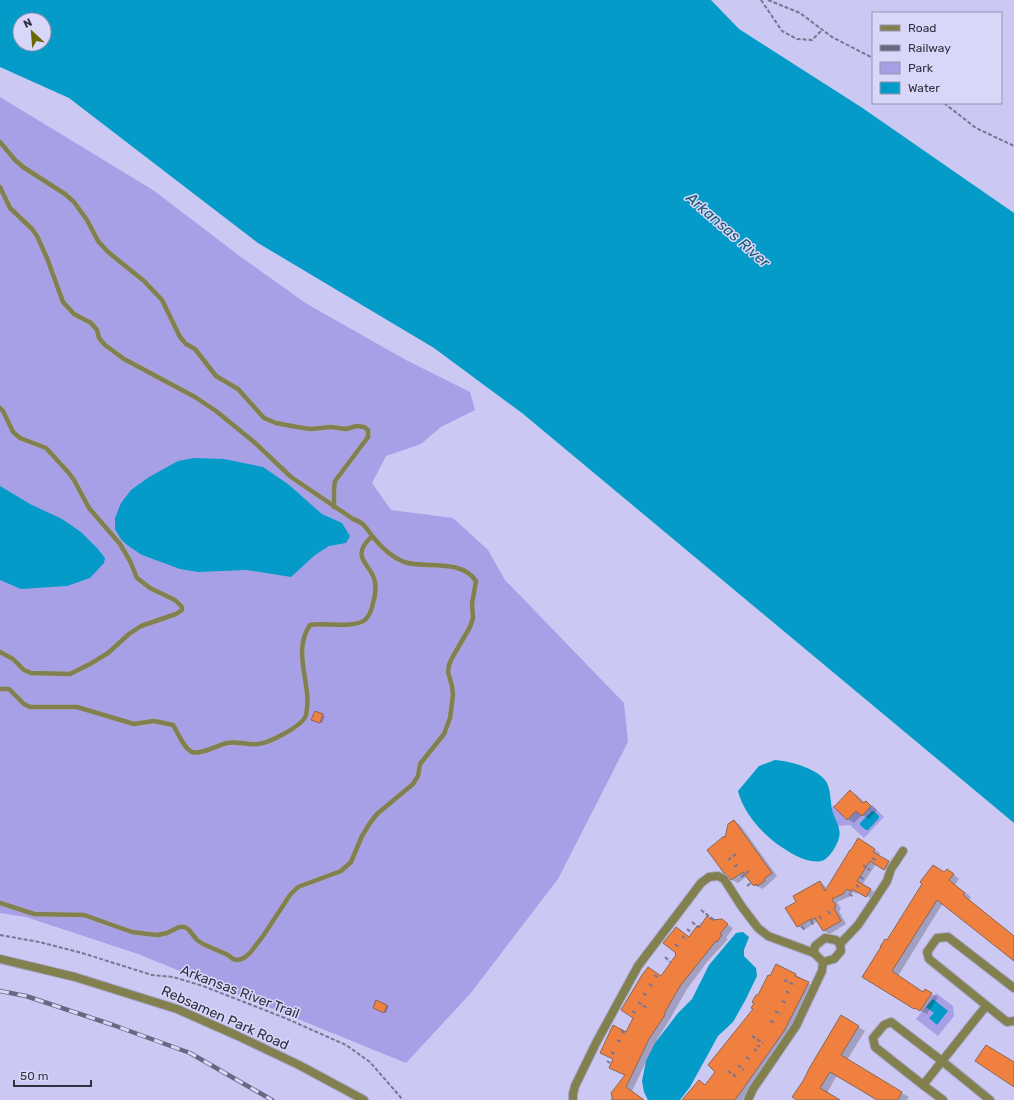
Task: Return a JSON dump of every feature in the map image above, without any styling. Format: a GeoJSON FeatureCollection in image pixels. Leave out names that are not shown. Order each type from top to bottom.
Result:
{"type":"FeatureCollection","features":[{"type":"Feature","properties":{"kind":"street"},"geometry":{"type":"LineString","coordinates":[[840,944],[858,925],[887,881],[891,870],[903,851]]}},
{"type":"Feature","properties":{"kind":"street"},"geometry":{"type":"LineString","coordinates":[[573,1100],[575,1086],[596,1043],[638,966],[686,901],[701,883],[709,877],[718,876],[724,879],[758,928],[768,936],[814,953],[823,962]]}},
{"type":"Feature","properties":{"kind":"street"},"geometry":{"type":"LineString","coordinates":[[1014,988],[948,937],[937,938],[927,952],[929,960],[986,1006],[1007,1022],[1014,1021]]}},
{"type":"Feature","properties":{"kind":"street"},"geometry":{"type":"LineString","coordinates":[[814,953],[815,946],[825,938],[836,940],[840,944],[841,951],[834,959],[823,962]]}},
{"type":"Feature","properties":{"kind":"street","name":"Rebsamen Park Road"},"geometry":{"type":"LineString","coordinates":[[0,958],[75,977],[177,1009],[292,1062],[364,1100]]}},
{"type":"Feature","properties":{"kind":"street"},"geometry":{"type":"LineString","coordinates":[[748,1100],[753,1089],[796,1026],[822,971],[823,962]]}},
{"type":"Feature","properties":{"kind":"street"},"geometry":{"type":"LineString","coordinates":[[923,1085],[986,1006]]}},
{"type":"Feature","properties":{"kind":"street"},"geometry":{"type":"LineString","coordinates":[[943,1100],[875,1047],[873,1038],[884,1024],[891,1022],[990,1100]]}},
{"type":"Feature","properties":{"kind":"lane"},"geometry":{"type":"LineString","coordinates":[[0,142],[23,167],[65,194],[74,202],[87,220],[98,241],[108,252],[144,281],[162,300],[180,337],[186,344],[195,349],[204,358],[216,376],[238,389],[264,418],[276,423],[311,429],[331,426],[346,429],[357,426],[364,427],[368,430],[368,436],[340,473],[336,481],[334,489],[334,507]]}},
{"type":"Feature","properties":{"kind":"lane"},"geometry":{"type":"LineString","coordinates":[[0,187],[10,208],[32,229],[36,236],[47,258],[63,302],[74,314],[91,323],[97,330],[99,338],[105,345],[124,359],[189,394],[216,411],[254,442],[291,477],[334,507],[353,519],[360,521],[367,527],[372,536],[391,556],[404,562],[444,565],[458,569],[472,576],[476,581],[472,604],[473,618],[470,627],[452,658],[448,672],[453,696],[450,718],[444,734],[420,764],[418,776],[413,784],[377,814],[362,836],[350,862],[341,871],[310,882],[298,888],[290,895],[250,953],[244,958],[238,960],[203,944],[197,940],[185,927],[158,935],[132,932],[84,915],[34,914],[0,903]]}},
{"type":"Feature","properties":{"kind":"lane"},"geometry":{"type":"LineString","coordinates":[[0,408],[3,411],[13,432],[20,438],[46,448],[68,472],[89,508],[120,544],[130,561],[137,578],[150,588],[175,600],[182,607],[182,610],[176,614],[141,626],[129,634],[108,653],[70,674],[31,673],[24,670],[13,659],[0,652]]}},
{"type":"Feature","properties":{"kind":"lane"},"geometry":{"type":"LineString","coordinates":[[0,689],[9,689],[24,704],[30,707],[77,707],[134,724],[154,721],[173,725],[186,747],[192,752],[199,752],[226,743],[265,743],[296,726],[306,716],[308,695],[301,656],[306,632],[310,626],[316,624],[338,625],[356,623],[364,620],[371,611],[375,595],[375,582],[362,556],[364,547],[372,536]]}},
{"type":"Feature","properties":{"kind":"path"},"geometry":{"type":"LineString","coordinates":[[761,0],[782,31],[797,39],[812,40],[822,30]]}},
{"type":"Feature","properties":{"kind":"path"},"geometry":{"type":"LineString","coordinates":[[768,0],[800,13],[832,37],[872,57]]}},
{"type":"Feature","properties":{"kind":"path"},"geometry":{"type":"LineString","coordinates":[[945,104],[976,128],[1014,146]]}},
{"type":"Feature","properties":{"kind":"path"},"geometry":{"type":"LineString","coordinates":[[728,860],[736,854]]}},
{"type":"Feature","properties":{"kind":"path"},"geometry":{"type":"LineString","coordinates":[[872,858],[877,861]]}},
{"type":"Feature","properties":{"kind":"path"},"geometry":{"type":"LineString","coordinates":[[734,867],[739,864]]}},
{"type":"Feature","properties":{"kind":"path"},"geometry":{"type":"LineString","coordinates":[[863,866],[870,870]]}},
{"type":"Feature","properties":{"kind":"path"},"geometry":{"type":"LineString","coordinates":[[741,877],[749,871]]}},
{"type":"Feature","properties":{"kind":"path"},"geometry":{"type":"LineString","coordinates":[[860,877],[864,879]]}},
{"type":"Feature","properties":{"kind":"path"},"geometry":{"type":"LineString","coordinates":[[747,886],[751,883]]}},
{"type":"Feature","properties":{"kind":"path"},"geometry":{"type":"LineString","coordinates":[[849,894],[854,897]]}},
{"type":"Feature","properties":{"kind":"path"},"geometry":{"type":"LineString","coordinates":[[701,910],[714,920]]}},
{"type":"Feature","properties":{"kind":"path"},"geometry":{"type":"LineString","coordinates":[[828,911],[831,915]]}},
{"type":"Feature","properties":{"kind":"path"},"geometry":{"type":"LineString","coordinates":[[819,916],[822,920]]}},
{"type":"Feature","properties":{"kind":"path"},"geometry":{"type":"LineString","coordinates":[[811,921],[814,926]]}},
{"type":"Feature","properties":{"kind":"path"},"geometry":{"type":"LineString","coordinates":[[692,922],[698,927],[701,923]]}},
{"type":"Feature","properties":{"kind":"path"},"geometry":{"type":"LineString","coordinates":[[802,926],[805,931]]}},
{"type":"Feature","properties":{"kind":"path"},"geometry":{"type":"LineString","coordinates":[[687,928],[692,933]]}},
{"type":"Feature","properties":{"kind":"path","name":"Arkansas River Trail"},"geometry":{"type":"LineString","coordinates":[[0,935],[39,942],[82,953],[152,975],[173,976],[285,1018],[346,1045],[370,1062],[403,1100]]}},
{"type":"Feature","properties":{"kind":"path"},"geometry":{"type":"LineString","coordinates":[[682,936],[687,940]]}},
{"type":"Feature","properties":{"kind":"path"},"geometry":{"type":"LineString","coordinates":[[675,944],[680,947]]}},
{"type":"Feature","properties":{"kind":"path"},"geometry":{"type":"LineString","coordinates":[[665,958],[670,962]]}},
{"type":"Feature","properties":{"kind":"path"},"geometry":{"type":"LineString","coordinates":[[654,975],[659,978]]}},
{"type":"Feature","properties":{"kind":"path"},"geometry":{"type":"LineString","coordinates":[[784,980],[795,985]]}},
{"type":"Feature","properties":{"kind":"path"},"geometry":{"type":"LineString","coordinates":[[649,984],[654,987]]}},
{"type":"Feature","properties":{"kind":"path"},"geometry":{"type":"LineString","coordinates":[[786,991],[791,994]]}},
{"type":"Feature","properties":{"kind":"path"},"geometry":{"type":"LineString","coordinates":[[643,993],[648,996]]}},
{"type":"Feature","properties":{"kind":"path"},"geometry":{"type":"LineString","coordinates":[[782,1001],[786,1003]]}},
{"type":"Feature","properties":{"kind":"path"},"geometry":{"type":"LineString","coordinates":[[638,1002],[647,1008]]}},
{"type":"Feature","properties":{"kind":"path"},"geometry":{"type":"LineString","coordinates":[[632,1011],[637,1014]]}},
{"type":"Feature","properties":{"kind":"path"},"geometry":{"type":"LineString","coordinates":[[775,1012],[781,1014]]}},
{"type":"Feature","properties":{"kind":"path"},"geometry":{"type":"LineString","coordinates":[[770,1021],[776,1023]]}},
{"type":"Feature","properties":{"kind":"path"},"geometry":{"type":"LineString","coordinates":[[621,1031],[625,1033]]}},
{"type":"Feature","properties":{"kind":"path"},"geometry":{"type":"LineString","coordinates":[[752,1036],[763,1043]]}},
{"type":"Feature","properties":{"kind":"path"},"geometry":{"type":"LineString","coordinates":[[611,1052],[615,1054]]}},
{"type":"Feature","properties":{"kind":"path"},"geometry":{"type":"LineString","coordinates":[[746,1057],[751,1060]]}},
{"type":"Feature","properties":{"kind":"path"},"geometry":{"type":"LineString","coordinates":[[606,1061],[610,1063]]}},
{"type":"Feature","properties":{"kind":"path"},"geometry":{"type":"LineString","coordinates":[[738,1065],[744,1070]]}},
{"type":"Feature","properties":{"kind":"path"},"geometry":{"type":"LineString","coordinates":[[728,1071],[738,1078]]}},
{"type":"Feature","properties":{"kind":"green space"},"geometry":{"type":"Polygon","coordinates":[[[0,97],[153,190],[241,257],[307,304],[406,360],[470,392],[475,410],[441,427],[421,444],[386,456],[372,483],[391,510],[453,518],[488,550],[505,580],[624,703],[628,742],[558,879],[470,994],[406,1063],[138,954],[26,917],[0,913],[0,97]]]}},
{"type":"Feature","properties":{"kind":"green space"},"geometry":{"type":"Polygon","coordinates":[[[834,805],[847,820],[856,811],[862,816],[872,805],[884,817],[864,838],[850,825],[838,826],[831,808],[834,805]]]}},
{"type":"Feature","properties":{"kind":"green space"},"geometry":{"type":"Polygon","coordinates":[[[936,993],[953,1006],[954,1016],[938,1036],[916,1019],[936,993]]]}},
{"type":"Feature","properties":{"kind":"water","name":"Arkansas River"},"geometry":{"type":"Polygon","coordinates":[[[0,0],[711,0],[739,29],[861,107],[1014,213],[1014,823],[522,413],[434,348],[258,243],[69,98],[0,67],[0,0]]]}},
{"type":"Feature","properties":{"kind":"water"},"geometry":{"type":"Polygon","coordinates":[[[194,458],[224,459],[263,467],[288,484],[322,514],[342,523],[350,536],[346,543],[329,546],[315,555],[291,577],[247,570],[198,572],[180,569],[142,555],[127,545],[120,538],[115,529],[115,518],[121,503],[131,490],[149,477],[178,461],[194,458]]]}},
{"type":"Feature","properties":{"kind":"water"},"geometry":{"type":"Polygon","coordinates":[[[0,486],[30,504],[62,519],[81,532],[105,558],[104,563],[90,578],[67,586],[21,589],[0,580],[0,486]]]}},
{"type":"Feature","properties":{"kind":"water"},"geometry":{"type":"Polygon","coordinates":[[[775,760],[788,762],[809,769],[821,776],[827,783],[833,812],[840,834],[834,849],[824,860],[807,860],[784,849],[760,829],[744,807],[738,791],[759,766],[775,760]]]}},
{"type":"Feature","properties":{"kind":"water"},"geometry":{"type":"Polygon","coordinates":[[[872,811],[879,816],[879,818],[868,830],[866,830],[860,825],[860,823],[872,811]]]}},
{"type":"Feature","properties":{"kind":"water"},"geometry":{"type":"Polygon","coordinates":[[[743,932],[749,937],[744,950],[744,956],[756,968],[757,976],[733,1022],[718,1036],[690,1087],[680,1100],[648,1100],[644,1092],[642,1081],[646,1061],[655,1043],[678,1013],[692,999],[709,965],[736,933],[743,932]]]}},
{"type":"Feature","properties":{"kind":"water"},"geometry":{"type":"Polygon","coordinates":[[[933,999],[948,1011],[937,1025],[929,1018],[934,1013],[926,1007],[933,999]]]}},
{"type":"Feature","properties":{"kind":"building"},"geometry":{"type":"Polygon","coordinates":[[[315,711],[323,714],[320,723],[311,720],[315,711]]]}},
{"type":"Feature","properties":{"kind":"building"},"geometry":{"type":"Polygon","coordinates":[[[850,790],[863,803],[866,801],[871,806],[862,816],[856,811],[847,820],[834,807],[850,790]]]}},
{"type":"Feature","properties":{"kind":"building"},"geometry":{"type":"Polygon","coordinates":[[[734,820],[772,873],[764,879],[765,881],[757,886],[756,884],[754,886],[751,883],[743,872],[731,880],[707,850],[724,836],[725,838],[728,824],[734,820]]]}},
{"type":"Feature","properties":{"kind":"building"},"geometry":{"type":"Polygon","coordinates":[[[858,838],[875,849],[873,852],[889,861],[884,870],[870,861],[857,881],[871,889],[866,897],[852,889],[851,892],[847,889],[843,894],[832,899],[836,906],[834,908],[841,921],[823,931],[815,918],[797,927],[785,908],[796,902],[793,896],[820,881],[825,891],[858,838]]]}},
{"type":"Feature","properties":{"kind":"building"},"geometry":{"type":"Polygon","coordinates":[[[933,865],[944,872],[947,869],[954,874],[949,880],[965,893],[963,895],[1014,936],[1014,961],[937,900],[892,971],[923,992],[925,989],[932,993],[920,1011],[915,1008],[914,1009],[862,977],[885,939],[887,940],[922,884],[920,882],[933,865]]]}},
{"type":"Feature","properties":{"kind":"building"},"geometry":{"type":"Polygon","coordinates":[[[707,916],[712,920],[722,919],[728,924],[720,934],[722,935],[717,942],[716,941],[680,986],[664,1014],[665,1015],[649,1039],[626,1087],[644,1100],[613,1100],[611,1093],[625,1075],[609,1068],[613,1059],[600,1053],[613,1025],[626,1032],[633,1018],[621,1010],[642,975],[648,967],[661,976],[676,955],[676,953],[663,943],[676,927],[689,937],[697,926],[699,928],[707,916]]]}},
{"type":"Feature","properties":{"kind":"building"},"geometry":{"type":"Polygon","coordinates":[[[776,964],[796,974],[795,976],[809,982],[784,1031],[735,1100],[682,1100],[699,1080],[705,1085],[715,1072],[708,1065],[753,1009],[751,1008],[754,1003],[752,1002],[756,995],[758,995],[768,975],[770,976],[776,964]]]}},
{"type":"Feature","properties":{"kind":"building"},"geometry":{"type":"Polygon","coordinates":[[[376,1000],[387,1005],[384,1013],[373,1008],[376,1000]]]}},
{"type":"Feature","properties":{"kind":"building"},"geometry":{"type":"Polygon","coordinates":[[[841,1015],[859,1026],[841,1055],[902,1092],[898,1100],[877,1100],[830,1072],[820,1088],[840,1100],[797,1100],[792,1097],[803,1081],[841,1015]]]}},
{"type":"Feature","properties":{"kind":"building"},"geometry":{"type":"Polygon","coordinates":[[[986,1045],[1014,1062],[1014,1087],[975,1061],[986,1045]]]}},
{"type":"Feature","properties":{"kind":"railway"},"geometry":{"type":"LineString","coordinates":[[0,991],[26,996],[190,1053],[272,1100]]}}]}
